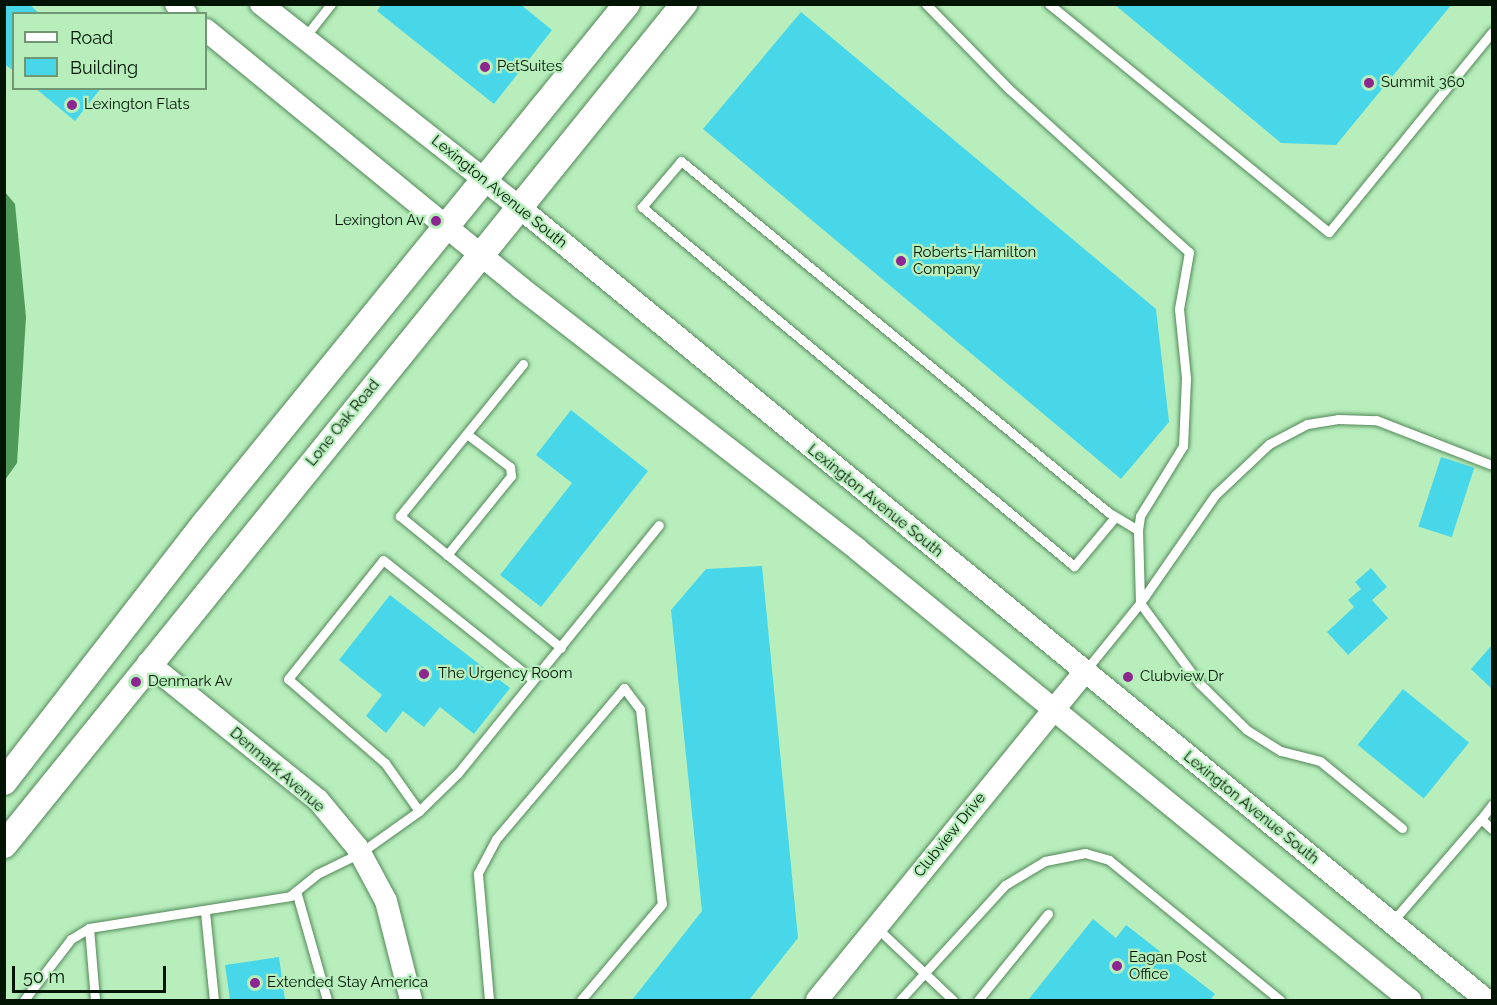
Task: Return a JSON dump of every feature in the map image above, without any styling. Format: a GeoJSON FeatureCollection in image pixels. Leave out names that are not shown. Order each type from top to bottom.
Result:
{"type":"FeatureCollection","features":[{"type":"Feature","properties":{"kind":"main road"},"geometry":{"type":"LineString","coordinates":[[4,782],[205,524],[627,4]]}},
{"type":"Feature","properties":{"kind":"main road","name":"Lone Oak Road"},"geometry":{"type":"LineString","coordinates":[[4,845],[148,663],[684,4]]}},
{"type":"Feature","properties":{"kind":"street","name":"Lexington Avenue South"},"geometry":{"type":"LineString","coordinates":[[261,4],[519,207],[1486,1000]]}},
{"type":"Feature","properties":{"kind":"street"},"geometry":{"type":"LineString","coordinates":[[207,31],[446,228],[857,549],[1410,1000]]}},
{"type":"Feature","properties":{"kind":"street","name":"Denmark Avenue"},"geometry":{"type":"LineString","coordinates":[[148,663],[318,800],[360,853],[386,901],[411,1000]]}},
{"type":"Feature","properties":{"kind":"street","name":"Clubview Drive"},"geometry":{"type":"LineString","coordinates":[[817,1000],[1085,671]]}},
{"type":"Feature","properties":{"kind":"lane"},"geometry":{"type":"LineString","coordinates":[[305,37],[331,4]]}},
{"type":"Feature","properties":{"kind":"lane"},"geometry":{"type":"LineString","coordinates":[[926,4],[1009,89],[1189,252],[1179,309],[1186,378],[1183,446],[1140,516],[1138,530],[1140,603],[1199,683],[1247,730],[1281,751],[1320,761],[1402,828]]}},
{"type":"Feature","properties":{"kind":"lane"},"geometry":{"type":"LineString","coordinates":[[1049,4],[1329,232],[1492,32]]}},
{"type":"Feature","properties":{"kind":"lane"},"geometry":{"type":"LineString","coordinates":[[1115,517],[1074,566],[642,207],[681,161],[1115,517],[1138,530]]}},
{"type":"Feature","properties":{"kind":"lane"},"geometry":{"type":"LineString","coordinates":[[523,364],[400,516],[561,648]]}},
{"type":"Feature","properties":{"kind":"lane"},"geometry":{"type":"LineString","coordinates":[[1085,671],[1140,603],[1215,495],[1269,444],[1307,424],[1338,419],[1376,420],[1492,465]]}},
{"type":"Feature","properties":{"kind":"lane"},"geometry":{"type":"LineString","coordinates":[[447,555],[511,476],[510,467],[467,434]]}},
{"type":"Feature","properties":{"kind":"lane"},"geometry":{"type":"LineString","coordinates":[[24,1000],[71,939],[89,927],[205,912],[290,896],[317,874],[360,853],[419,811],[458,773],[659,525]]}},
{"type":"Feature","properties":{"kind":"lane"},"geometry":{"type":"LineString","coordinates":[[419,811],[385,763],[288,679],[382,560],[532,680]]}},
{"type":"Feature","properties":{"kind":"lane"},"geometry":{"type":"LineString","coordinates":[[489,1000],[478,873],[496,839],[624,688],[640,709],[662,904],[581,1000]]}},
{"type":"Feature","properties":{"kind":"lane"},"geometry":{"type":"LineString","coordinates":[[1391,923],[1492,805]]}},
{"type":"Feature","properties":{"kind":"lane"},"geometry":{"type":"LineString","coordinates":[[1481,819],[1492,829]]}},
{"type":"Feature","properties":{"kind":"lane"},"geometry":{"type":"LineString","coordinates":[[900,1000],[923,972],[1022,872],[1045,861],[1085,853],[1109,860],[1280,1000]]}},
{"type":"Feature","properties":{"kind":"lane"},"geometry":{"type":"LineString","coordinates":[[296,891],[318,958],[327,1000]]}},
{"type":"Feature","properties":{"kind":"lane"},"geometry":{"type":"LineString","coordinates":[[205,912],[214,1000]]}},
{"type":"Feature","properties":{"kind":"lane"},"geometry":{"type":"LineString","coordinates":[[978,1000],[1048,914]]}},
{"type":"Feature","properties":{"kind":"lane"},"geometry":{"type":"LineString","coordinates":[[876,926],[953,1000]]}},
{"type":"Feature","properties":{"kind":"lane"},"geometry":{"type":"LineString","coordinates":[[89,927],[95,1000]]}},
{"type":"Feature","properties":{"kind":"shaded area"},"geometry":{"type":"Polygon","coordinates":[[[5,192],[15,204],[26,317],[17,463],[5,480],[5,192]]]}},
{"type":"Feature","properties":{"kind":"building"},"geometry":{"type":"Polygon","coordinates":[[[4,4],[29,4],[38,12],[12,12],[12,70],[4,64],[4,4]]]}},
{"type":"Feature","properties":{"kind":"building","name":"PetSuites"},"geometry":{"type":"Polygon","coordinates":[[[382,4],[520,4],[552,30],[494,104],[377,11],[382,4]]]}},
{"type":"Feature","properties":{"kind":"building"},"geometry":{"type":"Polygon","coordinates":[[[1114,4],[1452,4],[1336,145],[1281,143],[1114,4]]]}},
{"type":"Feature","properties":{"kind":"building"},"geometry":{"type":"Polygon","coordinates":[[[801,12],[1156,309],[1169,422],[1121,479],[703,129],[801,12]]]}},
{"type":"Feature","properties":{"kind":"building","name":"Lexington Flats"},"geometry":{"type":"Polygon","coordinates":[[[37,90],[99,90],[75,121],[37,90]]]}},
{"type":"Feature","properties":{"kind":"building"},"geometry":{"type":"Polygon","coordinates":[[[571,410],[648,471],[541,607],[500,575],[572,483],[536,455],[571,410]]]}},
{"type":"Feature","properties":{"kind":"building"},"geometry":{"type":"Polygon","coordinates":[[[1441,457],[1474,468],[1452,537],[1418,526],[1441,457]]]}},
{"type":"Feature","properties":{"kind":"building"},"geometry":{"type":"Polygon","coordinates":[[[762,566],[798,938],[749,1000],[632,1000],[702,911],[671,610],[706,569],[762,566]]]}},
{"type":"Feature","properties":{"kind":"building"},"geometry":{"type":"Polygon","coordinates":[[[1371,568],[1387,587],[1372,600],[1388,618],[1348,655],[1327,632],[1354,607],[1348,600],[1361,589],[1355,582],[1371,568]]]}},
{"type":"Feature","properties":{"kind":"building","name":"The Urgency Room"},"geometry":{"type":"Polygon","coordinates":[[[390,595],[510,688],[474,734],[440,707],[424,727],[403,711],[386,733],[366,716],[382,695],[339,660],[390,595]]]}},
{"type":"Feature","properties":{"kind":"building"},"geometry":{"type":"Polygon","coordinates":[[[1492,645],[1492,689],[1471,669],[1492,645]]]}},
{"type":"Feature","properties":{"kind":"building"},"geometry":{"type":"Polygon","coordinates":[[[1403,689],[1469,742],[1424,798],[1358,745],[1403,689]]]}},
{"type":"Feature","properties":{"kind":"building","name":"Eagan Post Office"},"geometry":{"type":"Polygon","coordinates":[[[1093,919],[1116,938],[1126,925],[1215,994],[1210,1000],[1028,1000],[1093,919]]]}},
{"type":"Feature","properties":{"kind":"building","name":"Extended Stay America"},"geometry":{"type":"Polygon","coordinates":[[[279,957],[285,1000],[230,1000],[225,965],[279,957]]]}},
{"type":"Feature","properties":{"kind":"place","name":"PetSuites"},"geometry":{"type":"Point","coordinates":[485,67]}},
{"type":"Feature","properties":{"kind":"place","name":"Summit 360"},"geometry":{"type":"Point","coordinates":[1369,83]}},
{"type":"Feature","properties":{"kind":"place","name":"Lexington Flats"},"geometry":{"type":"Point","coordinates":[72,105]}},
{"type":"Feature","properties":{"kind":"place","name":"Lexington Av"},"geometry":{"type":"Point","coordinates":[436,221]}},
{"type":"Feature","properties":{"kind":"place","name":"Roberts-Hamilton Company"},"geometry":{"type":"Point","coordinates":[901,261]}},
{"type":"Feature","properties":{"kind":"place","name":"The Urgency Room"},"geometry":{"type":"Point","coordinates":[424,674]}},
{"type":"Feature","properties":{"kind":"place","name":"Clubview Dr"},"geometry":{"type":"Point","coordinates":[1128,677]}},
{"type":"Feature","properties":{"kind":"place","name":"Denmark Av"},"geometry":{"type":"Point","coordinates":[136,682]}},
{"type":"Feature","properties":{"kind":"place","name":"Eagan Post Office"},"geometry":{"type":"Point","coordinates":[1117,966]}},
{"type":"Feature","properties":{"kind":"place","name":"Extended Stay America"},"geometry":{"type":"Point","coordinates":[255,983]}}]}
